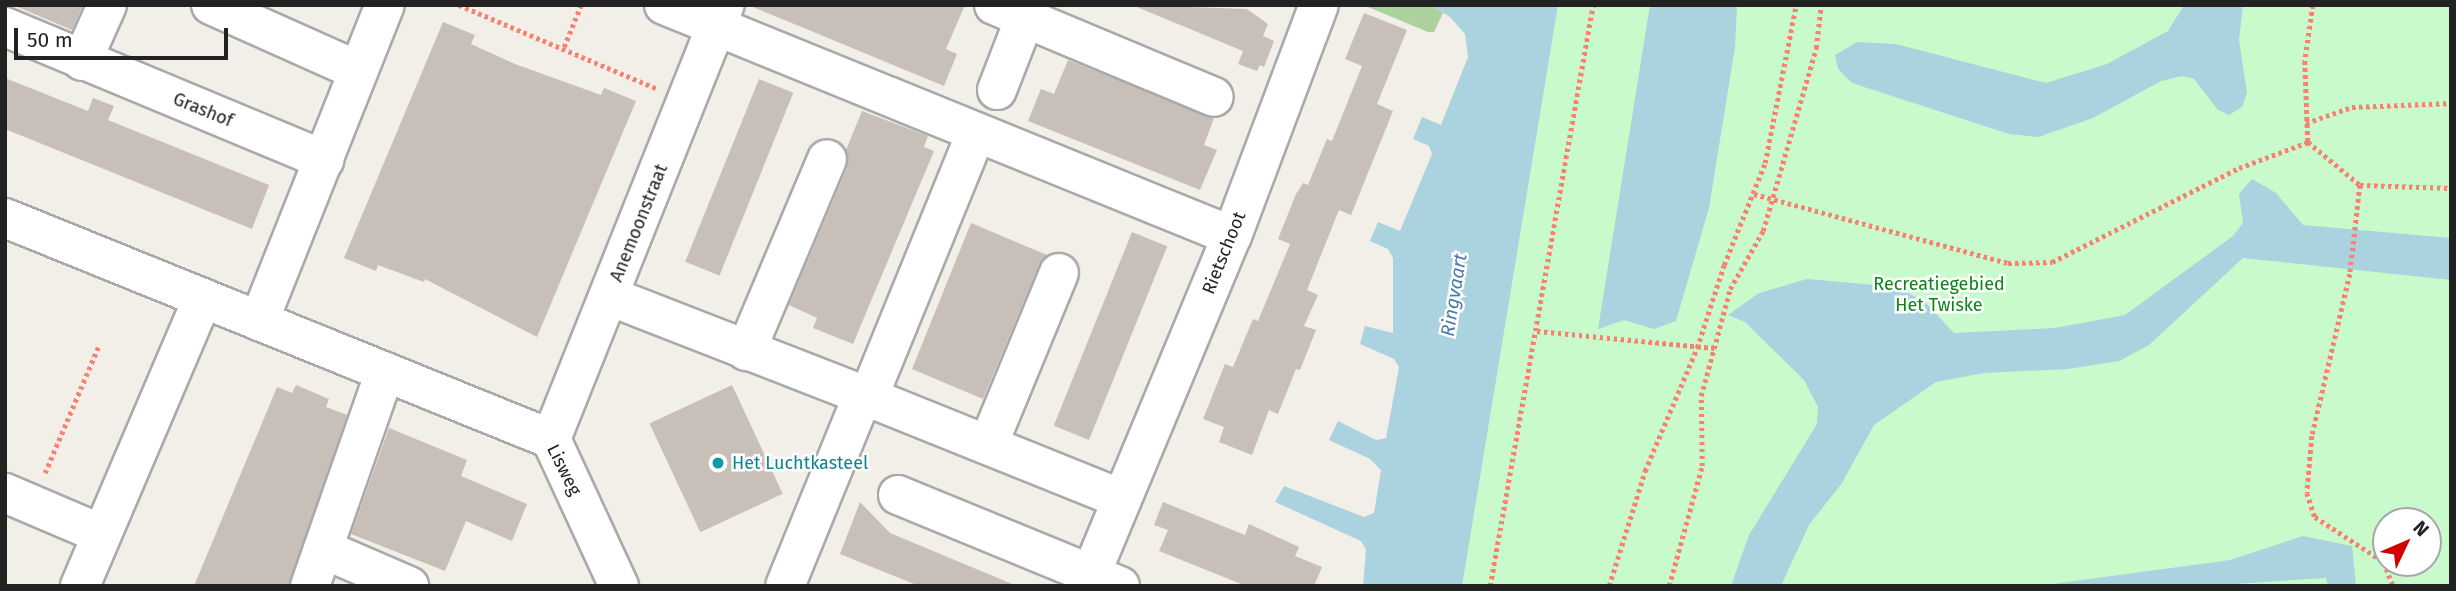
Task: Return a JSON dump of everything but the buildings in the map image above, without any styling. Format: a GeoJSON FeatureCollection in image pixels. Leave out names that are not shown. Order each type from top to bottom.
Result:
{"type":"FeatureCollection","features":[{"type":"Feature","properties":{"kind":"street"},"geometry":{"type":"LineString","coordinates":[[82,61],[107,5]]}},
{"type":"Feature","properties":{"kind":"street"},"geometry":{"type":"LineString","coordinates":[[211,5],[356,70]]}},
{"type":"Feature","properties":{"kind":"street"},"geometry":{"type":"LineString","coordinates":[[259,321],[324,160],[356,70],[385,5]]}},
{"type":"Feature","properties":{"kind":"street"},"geometry":{"type":"LineString","coordinates":[[664,5],[721,16],[976,134],[1232,236]]}},
{"type":"Feature","properties":{"kind":"street","name":"Rietschoot"},"geometry":{"type":"LineString","coordinates":[[898,495],[1105,580],[1122,499],[1232,236],[1319,5]]}},
{"type":"Feature","properties":{"kind":"street"},"geometry":{"type":"LineString","coordinates":[[997,90],[1016,10],[1214,97]]}},
{"type":"Feature","properties":{"kind":"street","name":"Anemoonstraat"},"geometry":{"type":"LineString","coordinates":[[551,439],[721,16]]}},
{"type":"Feature","properties":{"kind":"street","name":"Grashof"},"geometry":{"type":"LineString","coordinates":[[5,27],[324,160]]}},
{"type":"Feature","properties":{"kind":"street"},"geometry":{"type":"LineString","coordinates":[[785,586],[976,134]]}},
{"type":"Feature","properties":{"kind":"street"},"geometry":{"type":"LineString","coordinates":[[746,351],[827,159]]}},
{"type":"Feature","properties":{"kind":"street","name":"Lisweg"},"geometry":{"type":"LineString","coordinates":[[5,218],[551,439],[619,586]]}},
{"type":"Feature","properties":{"kind":"street"},"geometry":{"type":"LineString","coordinates":[[988,445],[1059,273]]}},
{"type":"Feature","properties":{"kind":"street"},"geometry":{"type":"LineString","coordinates":[[609,296],[1122,499]]}},
{"type":"Feature","properties":{"kind":"street"},"geometry":{"type":"LineString","coordinates":[[80,586],[203,298]]}},
{"type":"Feature","properties":{"kind":"street"},"geometry":{"type":"LineString","coordinates":[[310,586],[385,372]]}},
{"type":"Feature","properties":{"kind":"street"},"geometry":{"type":"LineString","coordinates":[[19,498],[101,534]]}},
{"type":"Feature","properties":{"kind":"street"},"geometry":{"type":"LineString","coordinates":[[323,549],[409,586]]}},
{"type":"Feature","properties":{"kind":"path"},"geometry":{"type":"LineString","coordinates":[[459,5],[564,47],[688,102]]}},
{"type":"Feature","properties":{"kind":"path"},"geometry":{"type":"LineString","coordinates":[[564,47],[581,5]]}},
{"type":"Feature","properties":{"kind":"path"},"geometry":{"type":"LineString","coordinates":[[1490,586],[1593,5]]}},
{"type":"Feature","properties":{"kind":"path"},"geometry":{"type":"LineString","coordinates":[[1609,586],[1645,471],[1697,348],[1724,265],[1754,194],[1768,150],[1796,5]]}},
{"type":"Feature","properties":{"kind":"path"},"geometry":{"type":"LineString","coordinates":[[1669,586],[1702,466],[1701,396],[1730,289],[1763,231],[1816,48],[1821,5]]}},
{"type":"Feature","properties":{"kind":"path"},"geometry":{"type":"LineString","coordinates":[[2313,5],[2305,61],[2308,142],[2360,185],[2451,188]]}},
{"type":"Feature","properties":{"kind":"path"},"geometry":{"type":"LineString","coordinates":[[2306,122],[2352,107],[2451,103]]}},
{"type":"Feature","properties":{"kind":"path"},"geometry":{"type":"LineString","coordinates":[[1754,194],[2008,263],[2052,262],[2239,168],[2308,142]]}},
{"type":"Feature","properties":{"kind":"path"},"geometry":{"type":"LineString","coordinates":[[2360,185],[2350,274],[2312,436],[2307,493],[2315,517],[2384,562],[2393,586]]}},
{"type":"Feature","properties":{"kind":"path"},"geometry":{"type":"LineString","coordinates":[[1537,331],[1714,348]]}},
{"type":"Feature","properties":{"kind":"path"},"geometry":{"type":"LineString","coordinates":[[19,498],[99,345]]}},
{"type":"Feature","properties":{"kind":"green space"},"geometry":{"type":"Polygon","coordinates":[[[1363,5],[1430,5],[1443,13],[1434,32],[1428,32],[1363,5]]]}},
{"type":"Feature","properties":{"kind":"green space","name":"Recreatiegebied Het Twiske"},"geometry":{"type":"Polygon","coordinates":[[[1538,5],[2451,5],[2451,586],[1427,586],[1538,5]]]}},
{"type":"Feature","properties":{"kind":"water","name":"Ringvaart"},"geometry":{"type":"Polygon","coordinates":[[[1430,5],[1558,5],[1462,586],[1363,586],[1366,550],[1361,541],[1275,502],[1284,486],[1364,517],[1374,513],[1381,470],[1370,459],[1329,440],[1338,421],[1376,440],[1386,438],[1399,367],[1394,359],[1360,344],[1365,326],[1393,333],[1393,258],[1388,249],[1370,241],[1378,222],[1400,231],[1432,154],[1429,146],[1413,139],[1422,117],[1441,125],[1468,57],[1465,34],[1450,17],[1430,5]]]}},
{"type":"Feature","properties":{"kind":"water"},"geometry":{"type":"Polygon","coordinates":[[[1650,5],[1737,5],[1735,47],[1709,208],[1676,321],[1654,329],[1624,320],[1598,329],[1650,5]]]}},
{"type":"Feature","properties":{"kind":"water"},"geometry":{"type":"Polygon","coordinates":[[[2184,5],[2243,5],[2239,40],[2247,93],[2242,107],[2229,115],[2218,110],[2194,79],[2182,76],[2161,81],[2093,118],[2038,137],[2009,134],[1852,83],[1838,69],[1835,55],[1857,42],[1896,44],[2046,83],[2107,64],[2168,31],[2184,5]]]}},
{"type":"Feature","properties":{"kind":"water"},"geometry":{"type":"Polygon","coordinates":[[[2252,179],[2276,193],[2303,225],[2451,238],[2451,280],[2243,258],[2149,345],[2119,361],[2068,369],[1984,373],[1936,382],[1874,425],[1842,483],[1809,525],[1781,586],[1731,586],[1749,535],[1817,424],[1818,407],[1804,380],[1745,322],[1728,315],[1759,293],[1807,279],[1897,287],[1925,302],[1954,333],[2055,328],[2125,315],[2233,236],[2243,223],[2239,194],[2252,179]]]}},
{"type":"Feature","properties":{"kind":"water"},"geometry":{"type":"Polygon","coordinates":[[[2303,536],[2352,546],[2356,586],[2328,586],[2326,578],[2203,586],[2038,586],[2230,560],[2303,536]]]}},
{"type":"Feature","properties":{"kind":"place","name":"Het Luchtkasteel"},"geometry":{"type":"Point","coordinates":[718,463]}}]}
